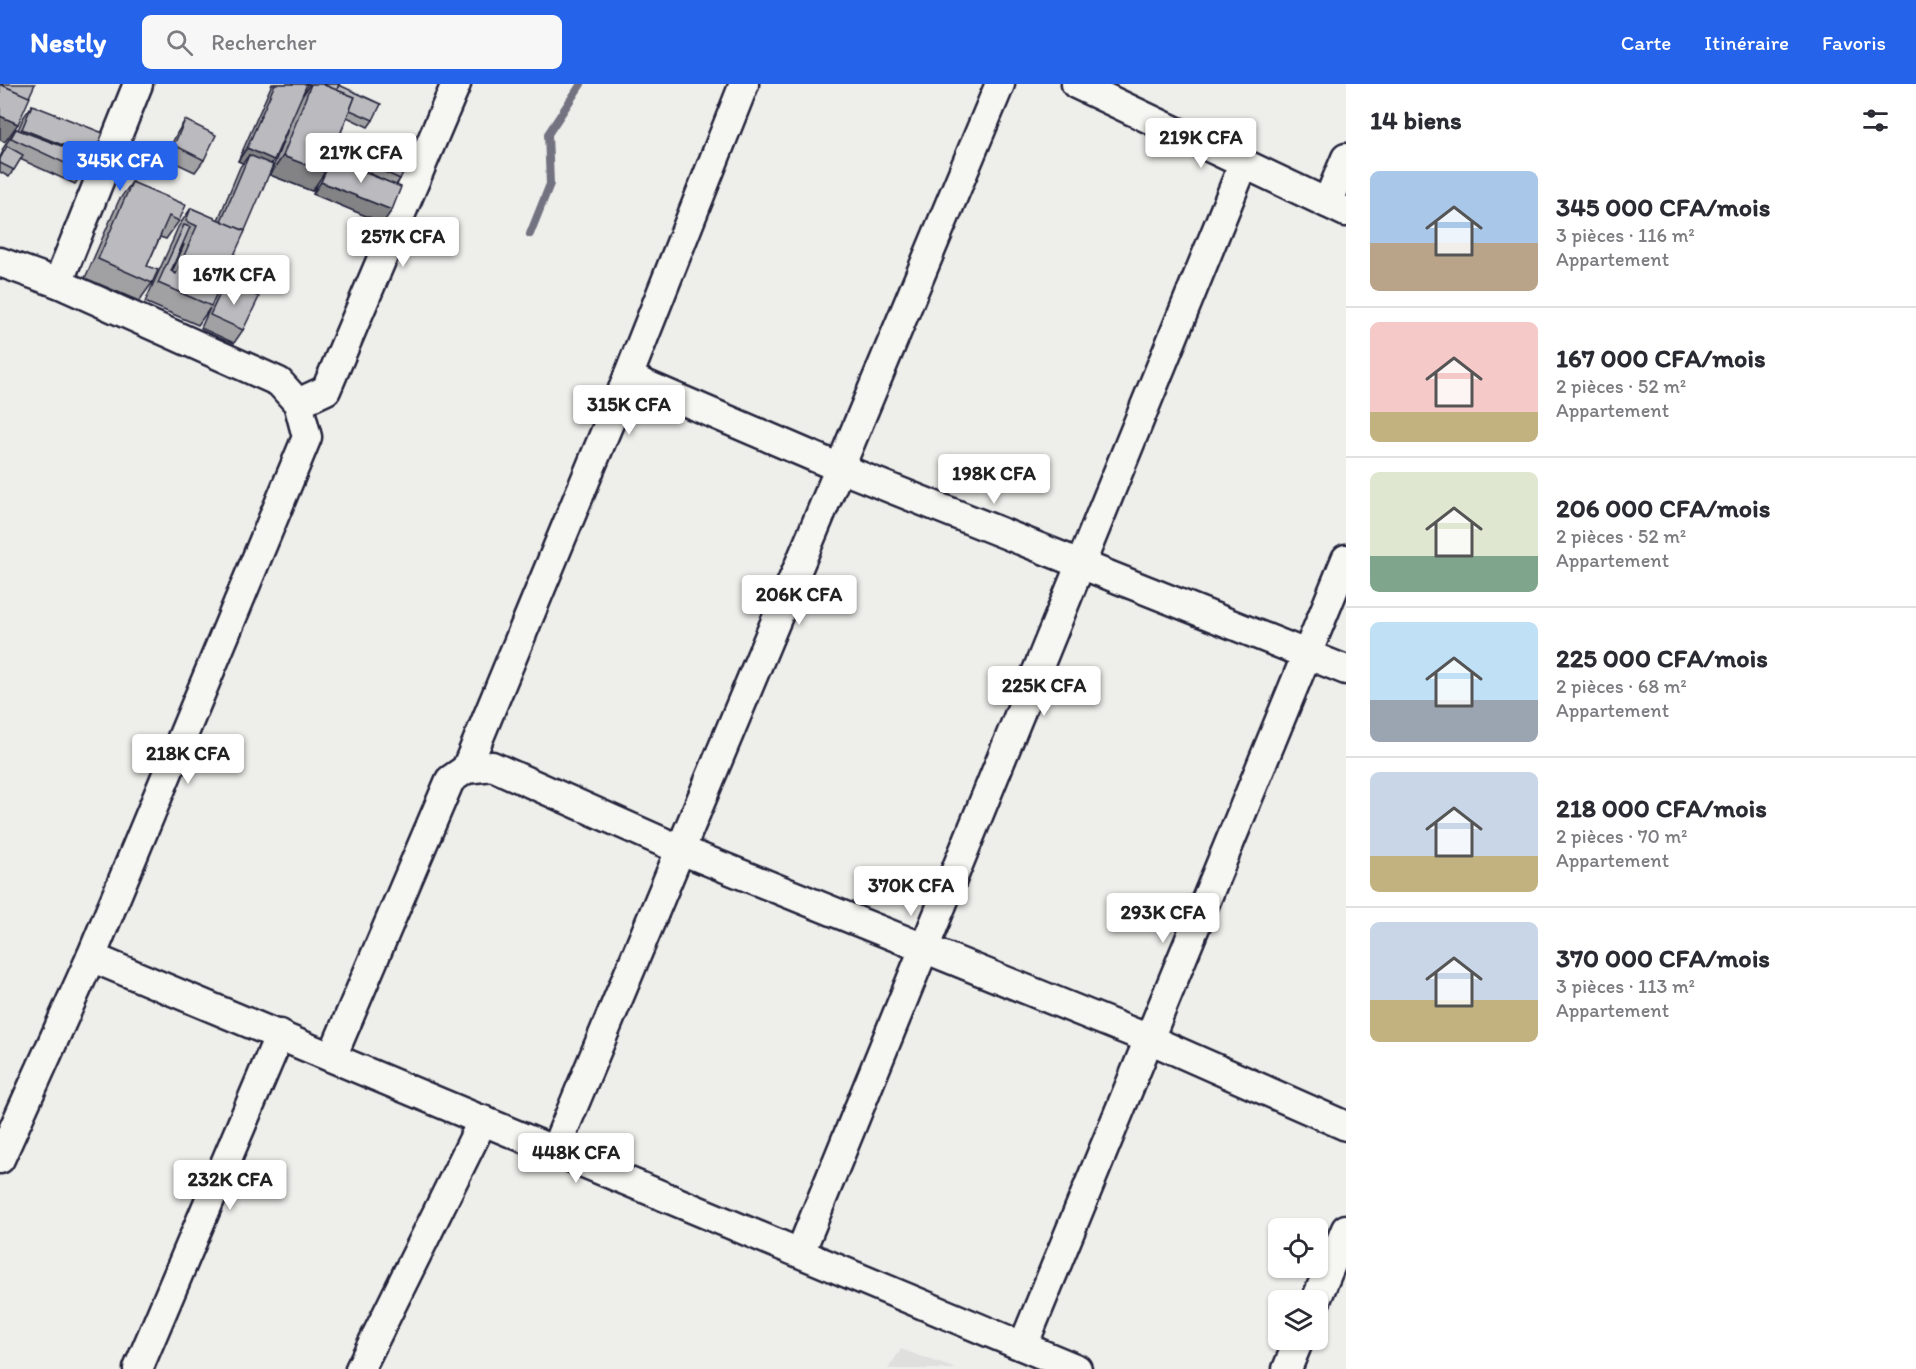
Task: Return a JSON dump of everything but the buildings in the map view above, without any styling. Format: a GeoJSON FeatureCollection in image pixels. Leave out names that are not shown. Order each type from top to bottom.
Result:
{"type":"FeatureCollection","features":[{"type":"Feature","properties":{"kind":"street"},"geometry":{"type":"LineString","coordinates":[[113,84],[127,112]]}},
{"type":"Feature","properties":{"kind":"street"},"geometry":{"type":"LineString","coordinates":[[58,283],[138,84]]}},
{"type":"Feature","properties":{"kind":"street"},"geometry":{"type":"LineString","coordinates":[[298,403],[327,390],[456,84]]}},
{"type":"Feature","properties":{"kind":"street"},"geometry":{"type":"LineString","coordinates":[[466,769],[628,377],[744,84]]}},
{"type":"Feature","properties":{"kind":"street"},"geometry":{"type":"LineString","coordinates":[[555,1150],[1000,84]]}},
{"type":"Feature","properties":{"kind":"street"},"geometry":{"type":"LineString","coordinates":[[1076,84],[1336,207],[1346,158]]}},
{"type":"Feature","properties":{"kind":"street"},"geometry":{"type":"LineString","coordinates":[[800,1253],[1244,164]]}},
{"type":"Feature","properties":{"kind":"street"},"geometry":{"type":"LineString","coordinates":[[0,262],[58,283],[279,382],[298,403],[307,437],[91,957],[0,1159]]}},
{"type":"Feature","properties":{"kind":"street"},"geometry":{"type":"LineString","coordinates":[[628,377],[840,468],[1346,670]]}},
{"type":"Feature","properties":{"kind":"street"},"geometry":{"type":"LineString","coordinates":[[1023,1346],[1346,559]]}},
{"type":"Feature","properties":{"kind":"street"},"geometry":{"type":"LineString","coordinates":[[332,1057],[450,780],[466,769],[492,766],[681,850],[1149,1039],[1346,1126]]}},
{"type":"Feature","properties":{"kind":"street"},"geometry":{"type":"LineString","coordinates":[[91,957],[280,1034],[1077,1369]]}},
{"type":"Feature","properties":{"kind":"street"},"geometry":{"type":"LineString","coordinates":[[138,1369],[280,1034]]}},
{"type":"Feature","properties":{"kind":"street"},"geometry":{"type":"LineString","coordinates":[[360,1369],[483,1120]]}},
{"type":"Feature","properties":{"kind":"street"},"geometry":{"type":"LineString","coordinates":[[1320,1290],[1346,1229]]}},
{"type":"Feature","properties":{"kind":"street"},"geometry":{"type":"LineString","coordinates":[[1287,1369],[1295,1350]]}},
{"type":"Feature","properties":{"kind":"shaded area"},"geometry":{"type":"Polygon","coordinates":[[[901,1349],[956,1369],[888,1369],[901,1349]]]}},
{"type":"Feature","properties":{"kind":"waterway"},"geometry":{"type":"LineString","coordinates":[[530,234],[550,184],[548,134],[581,84]]}}]}
